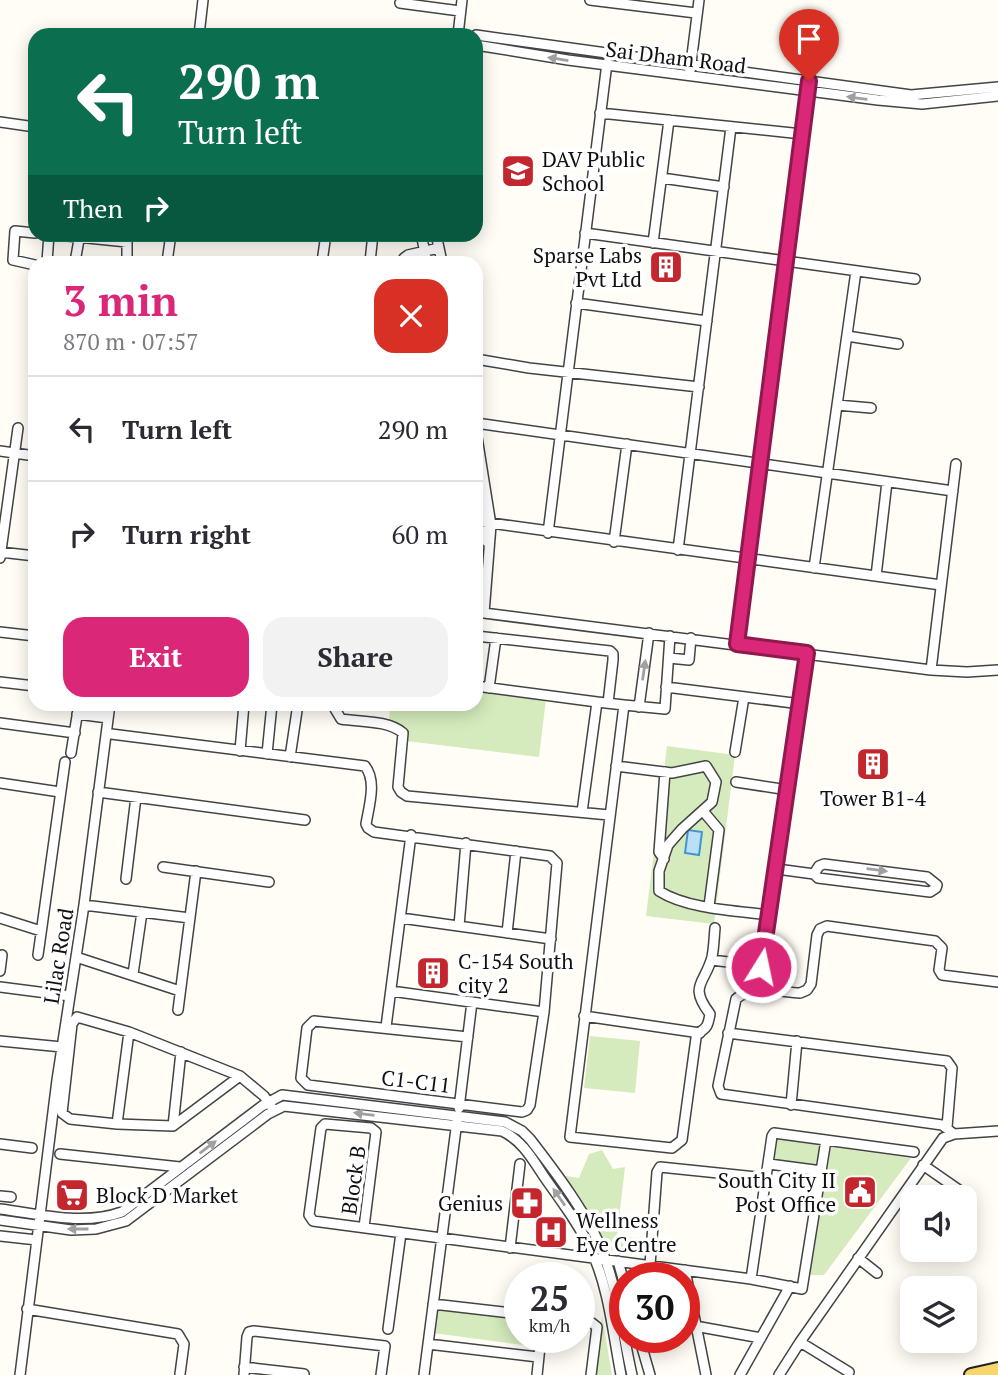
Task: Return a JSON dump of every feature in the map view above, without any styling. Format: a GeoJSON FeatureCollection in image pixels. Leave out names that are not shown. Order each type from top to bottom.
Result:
{"type":"FeatureCollection","features":[{"type":"Feature","properties":{"kind":"main road"},"geometry":{"type":"LineString","coordinates":[[971,1375],[998,1369]]}},
{"type":"Feature","properties":{"kind":"street"},"geometry":{"type":"LineString","coordinates":[[200,28],[203,0]]}},
{"type":"Feature","properties":{"kind":"street"},"geometry":{"type":"LineString","coordinates":[[458,28],[462,0]]}},
{"type":"Feature","properties":{"kind":"street"},"geometry":{"type":"LineString","coordinates":[[590,0],[634,3],[696,13]]}},
{"type":"Feature","properties":{"kind":"street"},"geometry":{"type":"LineString","coordinates":[[690,76],[699,0]]}},
{"type":"Feature","properties":{"kind":"street"},"geometry":{"type":"LineString","coordinates":[[400,3],[460,11]]}},
{"type":"Feature","properties":{"kind":"street","name":"Sai Dham Road"},"geometry":{"type":"LineString","coordinates":[[483,36],[691,66],[922,104],[998,87]]}},
{"type":"Feature","properties":{"kind":"street","name":"Sai Dham Road"},"geometry":{"type":"LineString","coordinates":[[483,46],[690,76],[808,86]]}},
{"type":"Feature","properties":{"kind":"street"},"geometry":{"type":"LineString","coordinates":[[548,533],[608,54]]}},
{"type":"Feature","properties":{"kind":"street"},"geometry":{"type":"LineString","coordinates":[[737,644],[808,86]]}},
{"type":"Feature","properties":{"kind":"street","name":"Sai Dham Road"},"geometry":{"type":"LineString","coordinates":[[967,94],[998,96]]}},
{"type":"Feature","properties":{"kind":"street"},"geometry":{"type":"LineString","coordinates":[[600,113],[802,134]]}},
{"type":"Feature","properties":{"kind":"street"},"geometry":{"type":"LineString","coordinates":[[653,243],[669,120]]}},
{"type":"Feature","properties":{"kind":"street"},"geometry":{"type":"LineString","coordinates":[[0,122],[28,126]]}},
{"type":"Feature","properties":{"kind":"street"},"geometry":{"type":"LineString","coordinates":[[678,550],[732,127]]}},
{"type":"Feature","properties":{"kind":"street"},"geometry":{"type":"LineString","coordinates":[[662,178],[724,187]]}},
{"type":"Feature","properties":{"kind":"street"},"geometry":{"type":"LineString","coordinates":[[28,232],[15,231],[13,260],[28,263]]}},
{"type":"Feature","properties":{"kind":"street"},"geometry":{"type":"LineString","coordinates":[[585,233],[915,279]]}},
{"type":"Feature","properties":{"kind":"street"},"geometry":{"type":"LineString","coordinates":[[422,242],[425,256]]}},
{"type":"Feature","properties":{"kind":"street"},"geometry":{"type":"LineString","coordinates":[[438,242],[441,256]]}},
{"type":"Feature","properties":{"kind":"street"},"geometry":{"type":"LineString","coordinates":[[406,256],[439,248]]}},
{"type":"Feature","properties":{"kind":"street"},"geometry":{"type":"LineString","coordinates":[[814,568],[856,271]]}},
{"type":"Feature","properties":{"kind":"street"},"geometry":{"type":"LineString","coordinates":[[576,303],[707,321]]}},
{"type":"Feature","properties":{"kind":"street"},"geometry":{"type":"LineString","coordinates":[[847,336],[898,344]]}},
{"type":"Feature","properties":{"kind":"street"},"geometry":{"type":"LineString","coordinates":[[483,360],[568,373],[699,387]]}},
{"type":"Feature","properties":{"kind":"street"},"geometry":{"type":"LineString","coordinates":[[837,405],[871,408]]}},
{"type":"Feature","properties":{"kind":"street"},"geometry":{"type":"LineString","coordinates":[[483,424],[953,491]]}},
{"type":"Feature","properties":{"kind":"street"},"geometry":{"type":"LineString","coordinates":[[0,558],[18,428]]}},
{"type":"Feature","properties":{"kind":"street"},"geometry":{"type":"LineString","coordinates":[[614,542],[627,444]]}},
{"type":"Feature","properties":{"kind":"street"},"geometry":{"type":"LineString","coordinates":[[0,451],[28,455]]}},
{"type":"Feature","properties":{"kind":"street"},"geometry":{"type":"LineString","coordinates":[[931,670],[956,464]]}},
{"type":"Feature","properties":{"kind":"street"},"geometry":{"type":"LineString","coordinates":[[876,576],[887,482]]}},
{"type":"Feature","properties":{"kind":"street"},"geometry":{"type":"LineString","coordinates":[[483,583],[487,544],[483,523],[942,585]]}},
{"type":"Feature","properties":{"kind":"street"},"geometry":{"type":"LineString","coordinates":[[0,552],[28,555]]}},
{"type":"Feature","properties":{"kind":"street"},"geometry":{"type":"LineString","coordinates":[[483,612],[931,670],[998,670]]}},
{"type":"Feature","properties":{"kind":"street"},"geometry":{"type":"LineString","coordinates":[[0,632],[28,635]]}},
{"type":"Feature","properties":{"kind":"street"},"geometry":{"type":"LineString","coordinates":[[639,707],[649,633]]}},
{"type":"Feature","properties":{"kind":"street"},"geometry":{"type":"LineString","coordinates":[[483,687],[665,709],[670,636]]}},
{"type":"Feature","properties":{"kind":"street"},"geometry":{"type":"LineString","coordinates":[[483,637],[610,651],[613,660],[608,703]]}},
{"type":"Feature","properties":{"kind":"street"},"geometry":{"type":"LineString","coordinates":[[489,688],[496,638]]}},
{"type":"Feature","properties":{"kind":"street"},"geometry":{"type":"LineString","coordinates":[[669,658],[689,660],[691,638]]}},
{"type":"Feature","properties":{"kind":"street"},"geometry":{"type":"LineString","coordinates":[[711,960],[762,967],[807,653]]}},
{"type":"Feature","properties":{"kind":"street"},"geometry":{"type":"LineString","coordinates":[[0,682],[28,685]]}},
{"type":"Feature","properties":{"kind":"street"},"geometry":{"type":"LineString","coordinates":[[666,687],[800,704]]}},
{"type":"Feature","properties":{"kind":"street"},"geometry":{"type":"LineString","coordinates":[[735,751],[744,696]]}},
{"type":"Feature","properties":{"kind":"street"},"geometry":{"type":"LineString","coordinates":[[582,812],[597,702]]}},
{"type":"Feature","properties":{"kind":"street"},"geometry":{"type":"LineString","coordinates":[[624,705],[583,1016],[570,1137],[676,1147],[683,1134],[695,1038],[700,1032]]}},
{"type":"Feature","properties":{"kind":"street"},"geometry":{"type":"LineString","coordinates":[[71,753],[78,711]]}},
{"type":"Feature","properties":{"kind":"street","name":"Lilac Road"},"geometry":{"type":"LineString","coordinates":[[19,1375],[109,711]]}},
{"type":"Feature","properties":{"kind":"street"},"geometry":{"type":"LineString","coordinates":[[240,751],[243,711]]}},
{"type":"Feature","properties":{"kind":"street"},"geometry":{"type":"LineString","coordinates":[[267,754],[271,711]]}},
{"type":"Feature","properties":{"kind":"street"},"geometry":{"type":"LineString","coordinates":[[290,757],[297,711]]}},
{"type":"Feature","properties":{"kind":"street"},"geometry":{"type":"LineString","coordinates":[[336,711],[341,719],[387,725],[403,733],[398,787],[407,796],[609,815]]}},
{"type":"Feature","properties":{"kind":"street"},"geometry":{"type":"LineString","coordinates":[[0,723],[75,733]]}},
{"type":"Feature","properties":{"kind":"street"},"geometry":{"type":"LineString","coordinates":[[111,734],[365,766],[371,773],[372,782],[366,824],[374,832],[550,856],[557,863],[544,1012],[391,991]]}},
{"type":"Feature","properties":{"kind":"street"},"geometry":{"type":"LineString","coordinates":[[38,955],[65,762]]}},
{"type":"Feature","properties":{"kind":"street"},"geometry":{"type":"LineString","coordinates":[[616,766],[672,773],[706,766],[716,782],[712,802],[668,845],[659,871],[659,891],[670,898],[770,915]]}},
{"type":"Feature","properties":{"kind":"street"},"geometry":{"type":"LineString","coordinates":[[664,859],[659,852],[665,772]]}},
{"type":"Feature","properties":{"kind":"street"},"geometry":{"type":"LineString","coordinates":[[736,782],[788,790]]}},
{"type":"Feature","properties":{"kind":"street"},"geometry":{"type":"LineString","coordinates":[[0,783],[61,792]]}},
{"type":"Feature","properties":{"kind":"street"},"geometry":{"type":"LineString","coordinates":[[98,792],[305,820]]}},
{"type":"Feature","properties":{"kind":"street"},"geometry":{"type":"LineString","coordinates":[[126,879],[136,797]]}},
{"type":"Feature","properties":{"kind":"street"},"geometry":{"type":"LineString","coordinates":[[703,810],[719,830],[709,906]]}},
{"type":"Feature","properties":{"kind":"street"},"geometry":{"type":"LineString","coordinates":[[411,835],[386,1027],[468,1037]]}},
{"type":"Feature","properties":{"kind":"street"},"geometry":{"type":"LineString","coordinates":[[459,926],[466,843]]}},
{"type":"Feature","properties":{"kind":"street"},"geometry":{"type":"LineString","coordinates":[[507,933],[516,851]]}},
{"type":"Feature","properties":{"kind":"street"},"geometry":{"type":"LineString","coordinates":[[777,869],[814,874],[818,878],[930,892],[937,885],[927,877],[824,864],[819,866],[814,874]]}},
{"type":"Feature","properties":{"kind":"street"},"geometry":{"type":"LineString","coordinates":[[163,867],[269,882]]}},
{"type":"Feature","properties":{"kind":"street"},"geometry":{"type":"LineString","coordinates":[[178,1010],[196,871]]}},
{"type":"Feature","properties":{"kind":"street"},"geometry":{"type":"LineString","coordinates":[[84,905],[190,918]]}},
{"type":"Feature","properties":{"kind":"street"},"geometry":{"type":"LineString","coordinates":[[133,974],[142,912]]}},
{"type":"Feature","properties":{"kind":"street"},"geometry":{"type":"LineString","coordinates":[[0,918],[41,931]]}},
{"type":"Feature","properties":{"kind":"street"},"geometry":{"type":"LineString","coordinates":[[401,918],[551,939]]}},
{"type":"Feature","properties":{"kind":"street"},"geometry":{"type":"LineString","coordinates":[[998,982],[942,975],[939,970],[942,948],[935,940],[827,926],[820,929],[817,936],[811,984],[807,990],[800,993],[752,990],[743,992],[736,999],[718,1091],[725,1096],[933,1123],[950,1130],[998,1131]]}},
{"type":"Feature","properties":{"kind":"street"},"geometry":{"type":"LineString","coordinates":[[583,1016],[706,1031],[710,1014],[700,1000],[699,991],[704,971],[711,960],[715,928]]}},
{"type":"Feature","properties":{"kind":"street"},"geometry":{"type":"LineString","coordinates":[[0,971],[2,955]]}},
{"type":"Feature","properties":{"kind":"street"},"geometry":{"type":"LineString","coordinates":[[76,957],[180,991]]}},
{"type":"Feature","properties":{"kind":"street"},"geometry":{"type":"LineString","coordinates":[[0,987],[70,996]]}},
{"type":"Feature","properties":{"kind":"street"},"geometry":{"type":"LineString","coordinates":[[424,1375],[472,1002]]}},
{"type":"Feature","properties":{"kind":"street","name":"C1-C11"},"geometry":{"type":"LineString","coordinates":[[386,1027],[314,1021],[307,1028],[300,1074],[303,1082],[458,1118],[522,1112],[530,1105],[544,1012]]}},
{"type":"Feature","properties":{"kind":"street"},"geometry":{"type":"LineString","coordinates":[[240,1076],[173,1126],[70,1119],[62,1113],[72,1024],[75,1018],[80,1016],[130,1032],[240,1076],[271,1106]]}},
{"type":"Feature","properties":{"kind":"street"},"geometry":{"type":"LineString","coordinates":[[117,1124],[130,1032]]}},
{"type":"Feature","properties":{"kind":"street"},"geometry":{"type":"LineString","coordinates":[[728,1033],[947,1061],[952,1068],[950,1130],[858,1258],[779,1375]]}},
{"type":"Feature","properties":{"kind":"street"},"geometry":{"type":"LineString","coordinates":[[0,1041],[62,1048]]}},
{"type":"Feature","properties":{"kind":"street"},"geometry":{"type":"LineString","coordinates":[[791,1105],[797,1041]]}},
{"type":"Feature","properties":{"kind":"street"},"geometry":{"type":"LineString","coordinates":[[173,1126],[181,1052]]}},
{"type":"Feature","properties":{"kind":"street"},"geometry":{"type":"LineString","coordinates":[[0,1220],[85,1230],[126,1221],[282,1096],[295,1095],[505,1122],[523,1131],[537,1148],[593,1231],[632,1375]]}},
{"type":"Feature","properties":{"kind":"street"},"geometry":{"type":"LineString","coordinates":[[0,1209],[85,1219],[114,1215],[130,1208],[180,1167],[271,1106]]}},
{"type":"Feature","properties":{"kind":"street","name":"Block B"},"geometry":{"type":"LineString","coordinates":[[364,1227],[376,1132],[371,1128],[325,1124],[321,1128],[310,1217],[316,1221],[626,1262]]}},
{"type":"Feature","properties":{"kind":"street"},"geometry":{"type":"LineString","coordinates":[[751,1279],[774,1133],[914,1152]]}},
{"type":"Feature","properties":{"kind":"street"},"geometry":{"type":"LineString","coordinates":[[740,1375],[790,1286],[802,1289],[827,1140]]}},
{"type":"Feature","properties":{"kind":"street"},"geometry":{"type":"LineString","coordinates":[[0,1144],[33,1148]]}},
{"type":"Feature","properties":{"kind":"street"},"geometry":{"type":"LineString","coordinates":[[61,1154],[180,1167]]}},
{"type":"Feature","properties":{"kind":"street"},"geometry":{"type":"LineString","coordinates":[[510,1248],[520,1164]]}},
{"type":"Feature","properties":{"kind":"street"},"geometry":{"type":"LineString","coordinates":[[769,1164],[822,1171]]}},
{"type":"Feature","properties":{"kind":"street"},"geometry":{"type":"LineString","coordinates":[[923,1165],[952,1185]]}},
{"type":"Feature","properties":{"kind":"street"},"geometry":{"type":"LineString","coordinates":[[650,1262],[657,1172],[660,1167],[766,1178]]}},
{"type":"Feature","properties":{"kind":"street"},"geometry":{"type":"LineString","coordinates":[[0,1196],[10,1197]]}},
{"type":"Feature","properties":{"kind":"street"},"geometry":{"type":"LineString","coordinates":[[388,1329],[401,1233]]}},
{"type":"Feature","properties":{"kind":"street"},"geometry":{"type":"LineString","coordinates":[[0,1236],[37,1240]]}},
{"type":"Feature","properties":{"kind":"street"},"geometry":{"type":"LineString","coordinates":[[858,1258],[877,1273]]}},
{"type":"Feature","properties":{"kind":"street"},"geometry":{"type":"LineString","coordinates":[[600,1260],[621,1375]]}},
{"type":"Feature","properties":{"kind":"street","name":"Block B"},"geometry":{"type":"LineString","coordinates":[[700,1272],[790,1286]]}},
{"type":"Feature","properties":{"kind":"street"},"geometry":{"type":"LineString","coordinates":[[433,1304],[504,1312]]}},
{"type":"Feature","properties":{"kind":"street"},"geometry":{"type":"LineString","coordinates":[[27,1309],[177,1334],[184,1343],[180,1374]]}},
{"type":"Feature","properties":{"kind":"street"},"geometry":{"type":"LineString","coordinates":[[595,1325],[595,1343]]}},
{"type":"Feature","properties":{"kind":"street"},"geometry":{"type":"LineString","coordinates":[[700,1327],[761,1338]]}},
{"type":"Feature","properties":{"kind":"street"},"geometry":{"type":"LineString","coordinates":[[304,1374],[244,1371],[249,1332],[385,1346],[381,1375]]}},
{"type":"Feature","properties":{"kind":"street"},"geometry":{"type":"LineString","coordinates":[[800,1342],[849,1372]]}},
{"type":"Feature","properties":{"kind":"street"},"geometry":{"type":"LineString","coordinates":[[428,1344],[538,1357]]}},
{"type":"Feature","properties":{"kind":"street"},"geometry":{"type":"LineString","coordinates":[[700,1348],[706,1375]]}},
{"type":"Feature","properties":{"kind":"street"},"geometry":{"type":"LineString","coordinates":[[537,1375],[539,1353]]}},
{"type":"Feature","properties":{"kind":"street"},"geometry":{"type":"LineString","coordinates":[[591,1375],[594,1353]]}},
{"type":"Feature","properties":{"kind":"street"},"geometry":{"type":"LineString","coordinates":[[644,1353],[650,1375]]}},
{"type":"Feature","properties":{"kind":"green space"},"geometry":{"type":"Polygon","coordinates":[[[483,692],[546,699],[539,757],[406,741],[407,730],[389,718],[390,711],[483,711],[483,692]]]}},
{"type":"Feature","properties":{"kind":"green space"},"geometry":{"type":"Polygon","coordinates":[[[667,746],[735,755],[714,924],[646,916],[667,746]]]}},
{"type":"Feature","properties":{"kind":"green space"},"geometry":{"type":"Polygon","coordinates":[[[590,1036],[640,1041],[635,1093],[584,1088],[590,1036]]]}},
{"type":"Feature","properties":{"kind":"green space"},"geometry":{"type":"Polygon","coordinates":[[[774,1136],[823,1143],[820,1167],[771,1160],[774,1136]]]}},
{"type":"Feature","properties":{"kind":"green space"},"geometry":{"type":"Polygon","coordinates":[[[831,1147],[911,1158],[824,1275],[810,1275],[831,1147]]]}},
{"type":"Feature","properties":{"kind":"green space"},"geometry":{"type":"Polygon","coordinates":[[[602,1150],[613,1169],[625,1167],[617,1236],[647,1239],[645,1255],[607,1250],[587,1212],[559,1175],[579,1178],[589,1154],[602,1150]]]}},
{"type":"Feature","properties":{"kind":"green space"},"geometry":{"type":"Polygon","coordinates":[[[437,1303],[504,1311],[504,1343],[433,1333],[437,1303]]]}},
{"type":"Feature","properties":{"kind":"green space"},"geometry":{"type":"Polygon","coordinates":[[[602,1316],[612,1375],[595,1375],[602,1316]]]}},
{"type":"Feature","properties":{"kind":"water"},"geometry":{"type":"Polygon","coordinates":[[[688,830],[702,832],[699,855],[685,853],[688,830]]]}},
{"type":"Feature","properties":{"kind":"place","name":"DAV Public School"},"geometry":{"type":"Point","coordinates":[518,171]}},
{"type":"Feature","properties":{"kind":"place","name":"Sparse Labs Pvt Ltd"},"geometry":{"type":"Point","coordinates":[666,267]}},
{"type":"Feature","properties":{"kind":"place","name":"Tower B1-4"},"geometry":{"type":"Point","coordinates":[873,764]}},
{"type":"Feature","properties":{"kind":"place","name":"C-154 South city 2"},"geometry":{"type":"Point","coordinates":[433,973]}},
{"type":"Feature","properties":{"kind":"place","name":"South City II Post Office"},"geometry":{"type":"Point","coordinates":[860,1192]}},
{"type":"Feature","properties":{"kind":"place","name":"Block D Market"},"geometry":{"type":"Point","coordinates":[72,1195]}},
{"type":"Feature","properties":{"kind":"place","name":"Genius"},"geometry":{"type":"Point","coordinates":[527,1203]}},
{"type":"Feature","properties":{"kind":"place","name":"Wellness Eye Centre"},"geometry":{"type":"Point","coordinates":[551,1232]}},
{"type":"Feature","properties":{"kind":"route"},"geometry":{"type":"LineString","coordinates":[[761,967],[807,653],[737,644],[809,81]]}}]}
